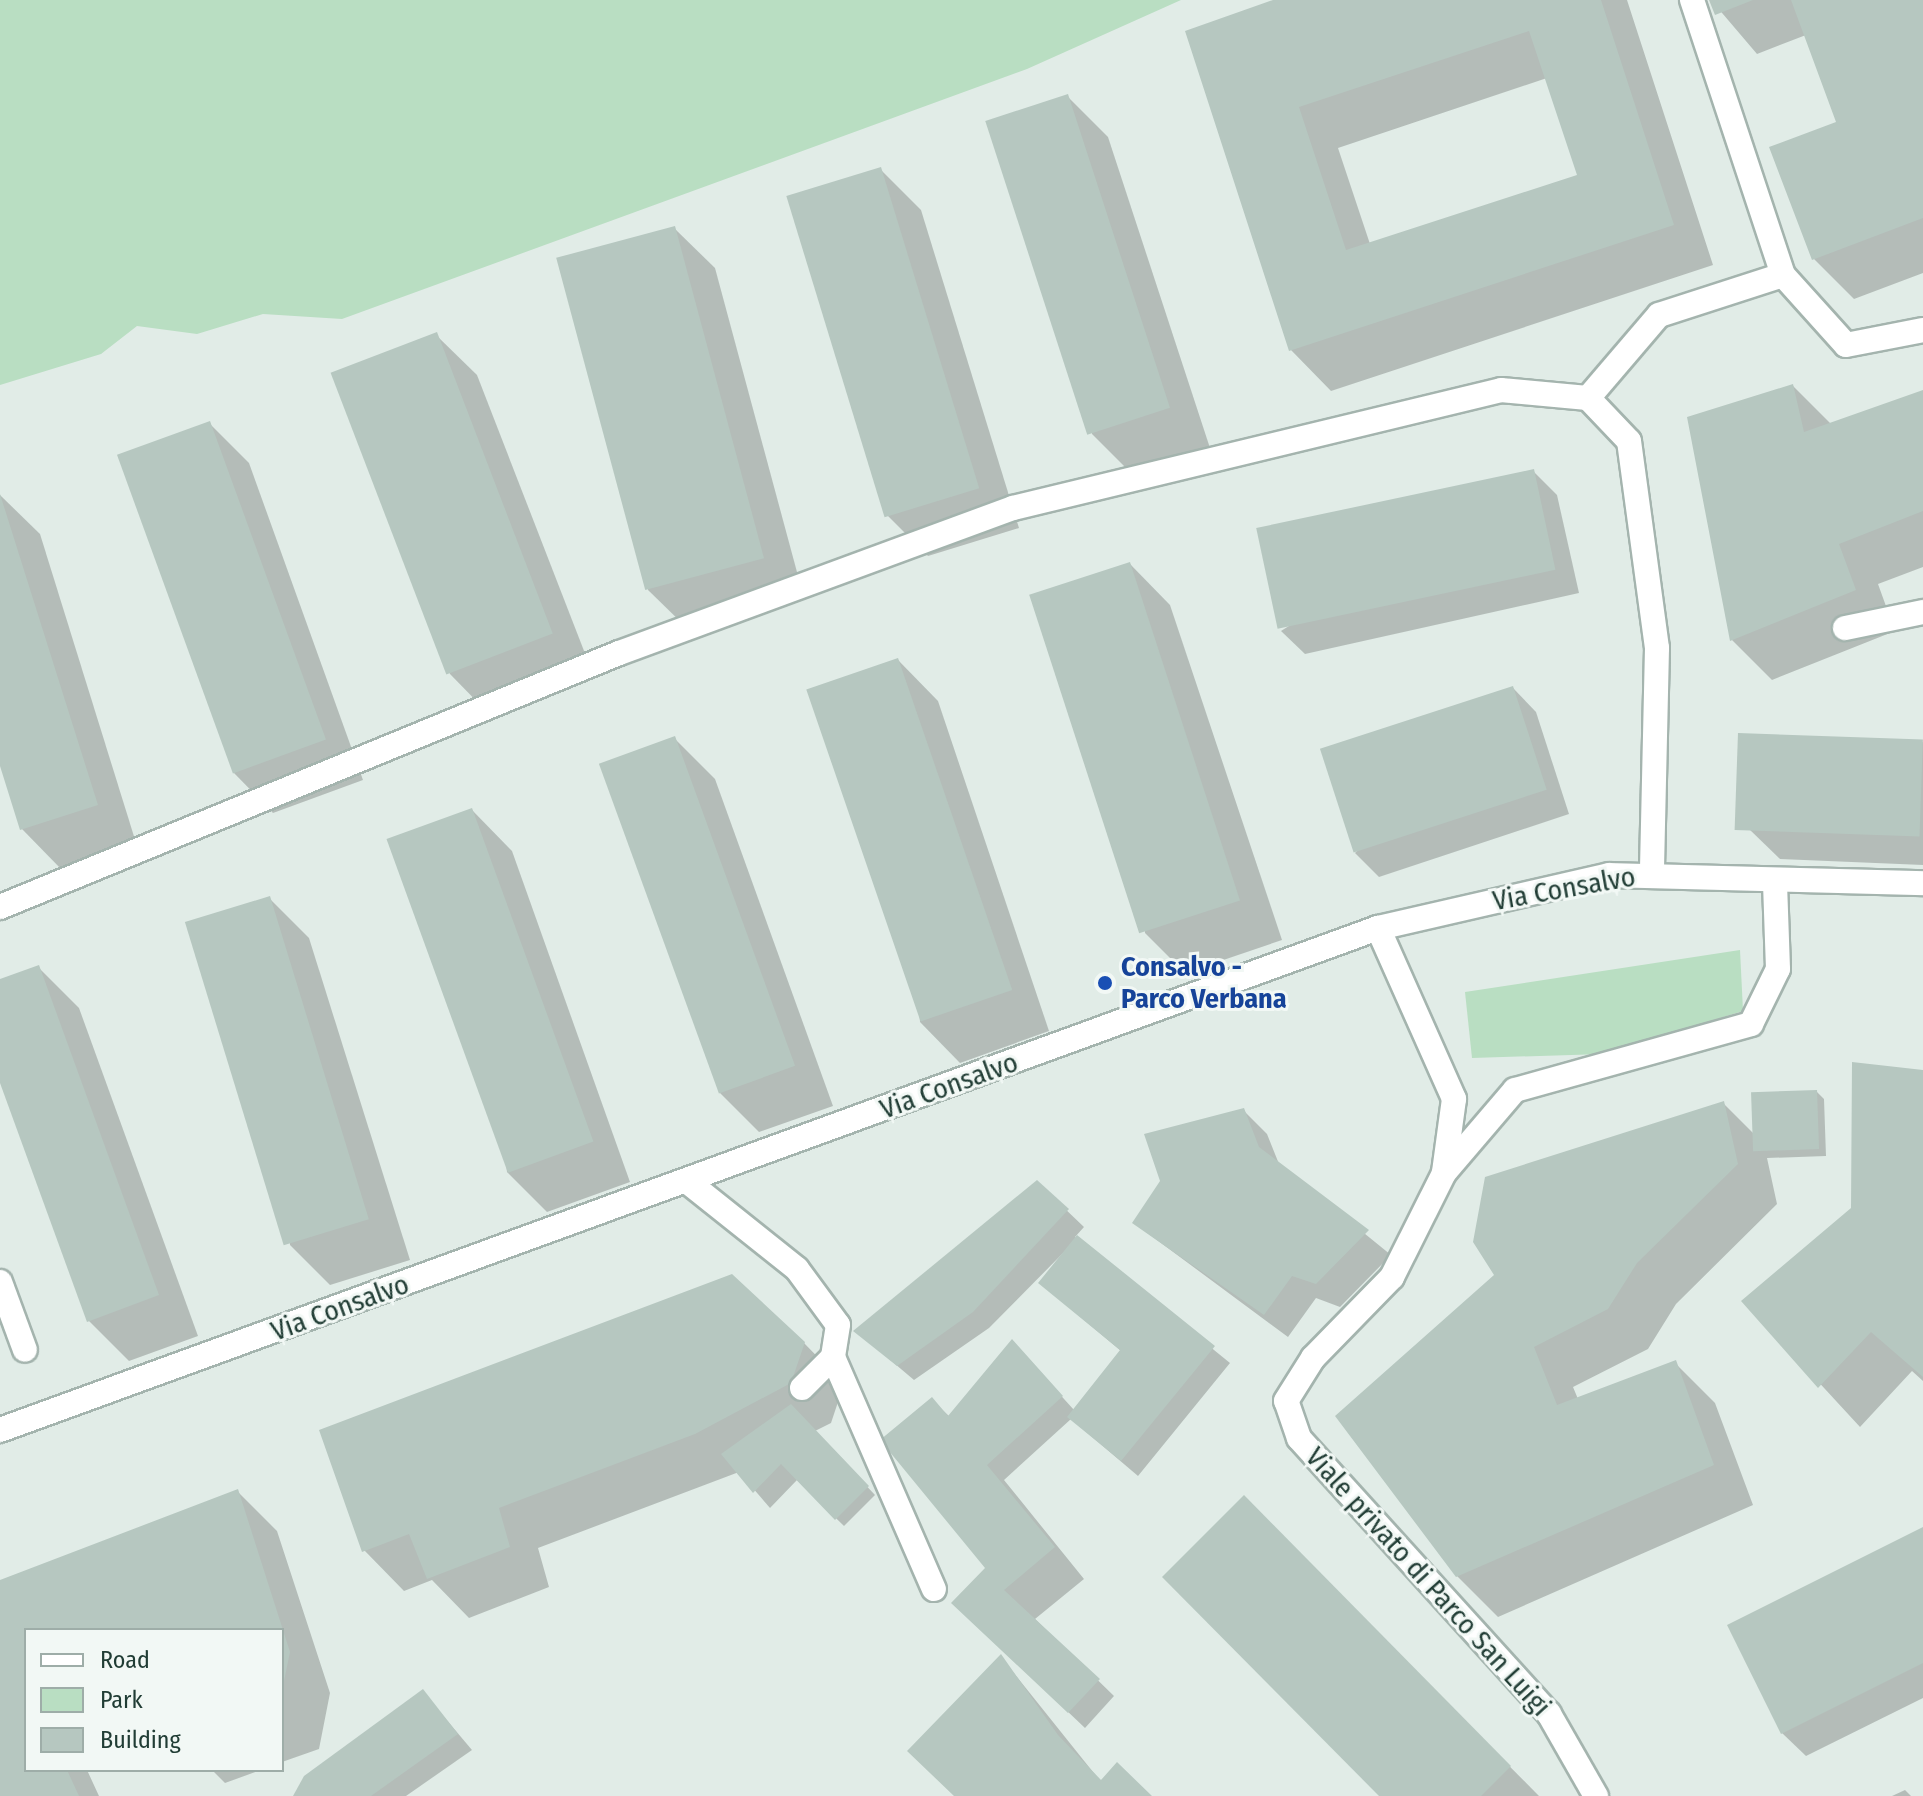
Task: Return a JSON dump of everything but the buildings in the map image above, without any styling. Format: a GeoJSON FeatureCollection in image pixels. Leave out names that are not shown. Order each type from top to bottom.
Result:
{"type":"FeatureCollection","features":[{"type":"Feature","properties":{"kind":"street"},"geometry":{"type":"LineString","coordinates":[[1692,0],[1783,275],[1846,345],[1923,330]]}},
{"type":"Feature","properties":{"kind":"street"},"geometry":{"type":"LineString","coordinates":[[1588,398],[1659,315],[1783,275]]}},
{"type":"Feature","properties":{"kind":"street"},"geometry":{"type":"LineString","coordinates":[[0,907],[619,653],[1013,508],[1501,390],[1588,398],[1629,441],[1657,648],[1652,873]]}},
{"type":"Feature","properties":{"kind":"street"},"geometry":{"type":"LineString","coordinates":[[1845,628],[1923,612]]}},
{"type":"Feature","properties":{"kind":"street","name":"Via Consalvo"},"geometry":{"type":"LineString","coordinates":[[0,1430],[688,1182],[1378,928],[1609,875],[1652,873],[1775,883],[1923,883]]}},
{"type":"Feature","properties":{"kind":"street"},"geometry":{"type":"LineString","coordinates":[[1444,1173],[1515,1090],[1751,1024],[1778,969],[1775,883]]}},
{"type":"Feature","properties":{"kind":"street"},"geometry":{"type":"LineString","coordinates":[[1378,928],[1454,1099],[1444,1173]]}},
{"type":"Feature","properties":{"kind":"street","name":"Viale privato di Parco San Luigi"},"geometry":{"type":"LineString","coordinates":[[1444,1173],[1392,1277],[1313,1358],[1286,1401],[1299,1438],[1549,1714],[1596,1796]]}},
{"type":"Feature","properties":{"kind":"street"},"geometry":{"type":"LineString","coordinates":[[688,1182],[797,1269],[838,1325],[833,1357],[934,1589]]}},
{"type":"Feature","properties":{"kind":"street"},"geometry":{"type":"LineString","coordinates":[[0,1282],[25,1350]]}},
{"type":"Feature","properties":{"kind":"street"},"geometry":{"type":"LineString","coordinates":[[802,1388],[833,1357]]}},
{"type":"Feature","properties":{"kind":"green space"},"geometry":{"type":"Polygon","coordinates":[[[0,0],[1181,0],[1027,69],[342,319],[263,314],[197,334],[137,326],[101,354],[0,385],[0,0]]]}},
{"type":"Feature","properties":{"kind":"green space"},"geometry":{"type":"Polygon","coordinates":[[[1740,950],[1743,1011],[1603,1054],[1472,1058],[1465,992],[1740,950]]]}},
{"type":"Feature","properties":{"kind":"place","name":"Consalvo - Parco Verbana"},"geometry":{"type":"Point","coordinates":[1105,983]}}]}
